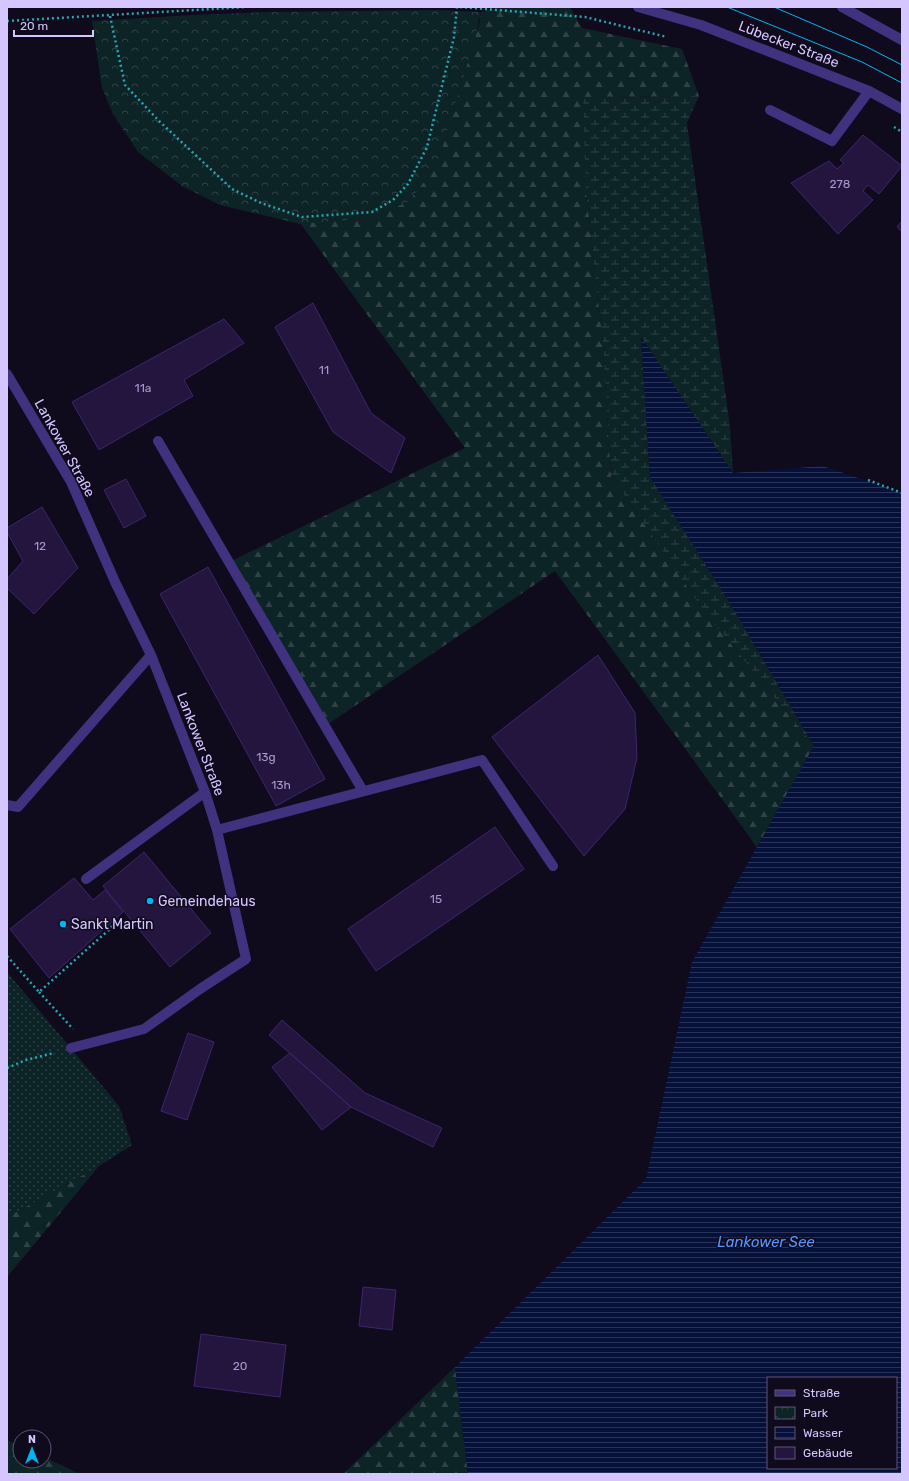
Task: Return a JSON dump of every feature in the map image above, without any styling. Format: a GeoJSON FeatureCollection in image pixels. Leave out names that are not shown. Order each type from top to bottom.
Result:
{"type":"FeatureCollection","features":[{"type":"Feature","properties":{"kind":"street","name":"Lübecker Straße"},"geometry":{"type":"LineString","coordinates":[[638,7],[701,25],[869,91],[902,109]]}},
{"type":"Feature","properties":{"kind":"street"},"geometry":{"type":"LineString","coordinates":[[842,7],[902,40]]}},
{"type":"Feature","properties":{"kind":"street"},"geometry":{"type":"LineString","coordinates":[[770,110],[832,142],[869,91]]}},
{"type":"Feature","properties":{"kind":"street","name":"Lankower Straße"},"geometry":{"type":"LineString","coordinates":[[7,374],[71,482],[116,584],[152,655],[205,792],[217,830],[246,959],[200,989],[144,1029],[72,1048]]}},
{"type":"Feature","properties":{"kind":"street"},"geometry":{"type":"LineString","coordinates":[[158,441],[363,792]]}},
{"type":"Feature","properties":{"kind":"street"},"geometry":{"type":"LineString","coordinates":[[7,805],[18,807],[152,655]]}},
{"type":"Feature","properties":{"kind":"street"},"geometry":{"type":"LineString","coordinates":[[217,830],[482,760],[553,866]]}},
{"type":"Feature","properties":{"kind":"street"},"geometry":{"type":"LineString","coordinates":[[86,879],[205,792]]}},
{"type":"Feature","properties":{"kind":"path"},"geometry":{"type":"LineString","coordinates":[[7,21],[246,7]]}},
{"type":"Feature","properties":{"kind":"path"},"geometry":{"type":"LineString","coordinates":[[110,16],[125,85],[159,121],[232,189],[261,203],[302,217],[372,212],[393,200],[408,184],[427,147],[454,37],[458,7],[585,17],[674,39]]}},
{"type":"Feature","properties":{"kind":"path"},"geometry":{"type":"LineString","coordinates":[[889,125],[902,132]]}},
{"type":"Feature","properties":{"kind":"path"},"geometry":{"type":"LineString","coordinates":[[868,480],[902,492]]}},
{"type":"Feature","properties":{"kind":"path"},"geometry":{"type":"LineString","coordinates":[[39,992],[111,928],[115,919]]}},
{"type":"Feature","properties":{"kind":"path"},"geometry":{"type":"LineString","coordinates":[[7,956],[87,1044]]}},
{"type":"Feature","properties":{"kind":"path"},"geometry":{"type":"LineString","coordinates":[[7,1068],[26,1060],[72,1048]]}},
{"type":"Feature","properties":{"kind":"green space"},"geometry":{"type":"Polygon","coordinates":[[[500,7],[570,7],[582,28],[682,49],[699,96],[584,97],[586,190],[603,344],[611,476],[704,611],[814,746],[757,847],[555,571],[325,726],[229,562],[465,448],[300,223],[369,218],[436,168],[480,21],[481,12],[500,7]]]}},
{"type":"Feature","properties":{"kind":"green space"},"geometry":{"type":"Polygon","coordinates":[[[436,10],[481,12],[474,42],[436,168],[408,202],[369,218],[300,224],[220,205],[182,186],[138,152],[113,114],[102,88],[92,21],[270,12],[436,10]]]}},
{"type":"Feature","properties":{"kind":"green space"},"geometry":{"type":"Polygon","coordinates":[[[699,96],[687,123],[730,426],[733,473],[641,337],[650,477],[728,600],[814,746],[704,611],[611,476],[603,344],[586,190],[583,97],[699,96]]]}},
{"type":"Feature","properties":{"kind":"green space"},"geometry":{"type":"Polygon","coordinates":[[[7,972],[119,1106],[132,1145],[99,1166],[7,1217],[7,972]]]}},
{"type":"Feature","properties":{"kind":"green space"},"geometry":{"type":"Polygon","coordinates":[[[99,1166],[7,1277],[7,1217],[99,1166]]]}},
{"type":"Feature","properties":{"kind":"green space"},"geometry":{"type":"Polygon","coordinates":[[[455,1367],[468,1474],[343,1474],[455,1367]]]}},
{"type":"Feature","properties":{"kind":"green space"},"geometry":{"type":"Polygon","coordinates":[[[7,1440],[12,1442],[12,1469],[52,1469],[52,1461],[80,1474],[7,1474],[7,1440]]]}},
{"type":"Feature","properties":{"kind":"water","name":"Lankower See"},"geometry":{"type":"Polygon","coordinates":[[[641,337],[733,473],[823,466],[902,493],[902,1474],[468,1474],[455,1367],[646,1179],[692,962],[814,746],[728,600],[650,477],[641,337]]]}},
{"type":"Feature","properties":{"kind":"building"},"geometry":{"type":"Polygon","coordinates":[[[863,135],[902,166],[879,194],[868,185],[863,191],[873,200],[838,234],[791,183],[829,161],[837,169],[844,163],[840,160],[863,135]]]}},
{"type":"Feature","properties":{"kind":"building"},"geometry":{"type":"Polygon","coordinates":[[[902,221],[902,232],[897,227],[902,221]]]}},
{"type":"Feature","properties":{"kind":"building"},"geometry":{"type":"Polygon","coordinates":[[[313,303],[371,413],[405,438],[391,473],[333,432],[275,327],[313,303]]]}},
{"type":"Feature","properties":{"kind":"building"},"geometry":{"type":"Polygon","coordinates":[[[224,319],[244,343],[184,380],[193,396],[99,450],[72,402],[224,319]]]}},
{"type":"Feature","properties":{"kind":"building"},"geometry":{"type":"Polygon","coordinates":[[[126,479],[146,516],[124,528],[104,490],[126,479]]]}},
{"type":"Feature","properties":{"kind":"building"},"geometry":{"type":"Polygon","coordinates":[[[42,507],[78,568],[34,614],[7,588],[7,579],[23,561],[7,532],[7,528],[42,507]]]}},
{"type":"Feature","properties":{"kind":"building"},"geometry":{"type":"Polygon","coordinates":[[[208,567],[325,779],[276,806],[160,594],[208,567]]]}},
{"type":"Feature","properties":{"kind":"building"},"geometry":{"type":"Polygon","coordinates":[[[598,655],[635,713],[637,758],[625,809],[584,856],[492,737],[598,655]]]}},
{"type":"Feature","properties":{"kind":"building"},"geometry":{"type":"Polygon","coordinates":[[[495,827],[524,869],[376,971],[348,929],[495,827]]]}},
{"type":"Feature","properties":{"kind":"building","name":"Gemeindehaus"},"geometry":{"type":"Polygon","coordinates":[[[144,852],[211,933],[170,967],[103,886],[144,852]]]}},
{"type":"Feature","properties":{"kind":"building","name":"Sankt Martin"},"geometry":{"type":"Polygon","coordinates":[[[74,878],[93,900],[105,890],[123,912],[49,978],[10,929],[74,878]]]}},
{"type":"Feature","properties":{"kind":"building"},"geometry":{"type":"Polygon","coordinates":[[[282,1020],[365,1093],[442,1128],[433,1147],[351,1107],[269,1035],[282,1020]]]}},
{"type":"Feature","properties":{"kind":"building"},"geometry":{"type":"Polygon","coordinates":[[[188,1033],[214,1042],[187,1120],[161,1111],[188,1033]]]}},
{"type":"Feature","properties":{"kind":"building"},"geometry":{"type":"Polygon","coordinates":[[[290,1053],[351,1107],[322,1130],[272,1067],[290,1053]]]}},
{"type":"Feature","properties":{"kind":"building"},"geometry":{"type":"Polygon","coordinates":[[[363,1287],[396,1290],[392,1330],[359,1326],[363,1287]]]}},
{"type":"Feature","properties":{"kind":"building"},"geometry":{"type":"Polygon","coordinates":[[[201,1334],[286,1345],[280,1397],[194,1386],[201,1334]]]}},
{"type":"Feature","properties":{"kind":"tram line"},"geometry":{"type":"LineString","coordinates":[[727,7],[862,62],[902,83]]}},
{"type":"Feature","properties":{"kind":"tram line"},"geometry":{"type":"LineString","coordinates":[[774,7],[867,47],[902,65]]}},
{"type":"Feature","properties":{"kind":"place","name":"Gemeindehaus"},"geometry":{"type":"Point","coordinates":[150,901]}},
{"type":"Feature","properties":{"kind":"place","name":"Sankt Martin"},"geometry":{"type":"Point","coordinates":[63,924]}}]}
